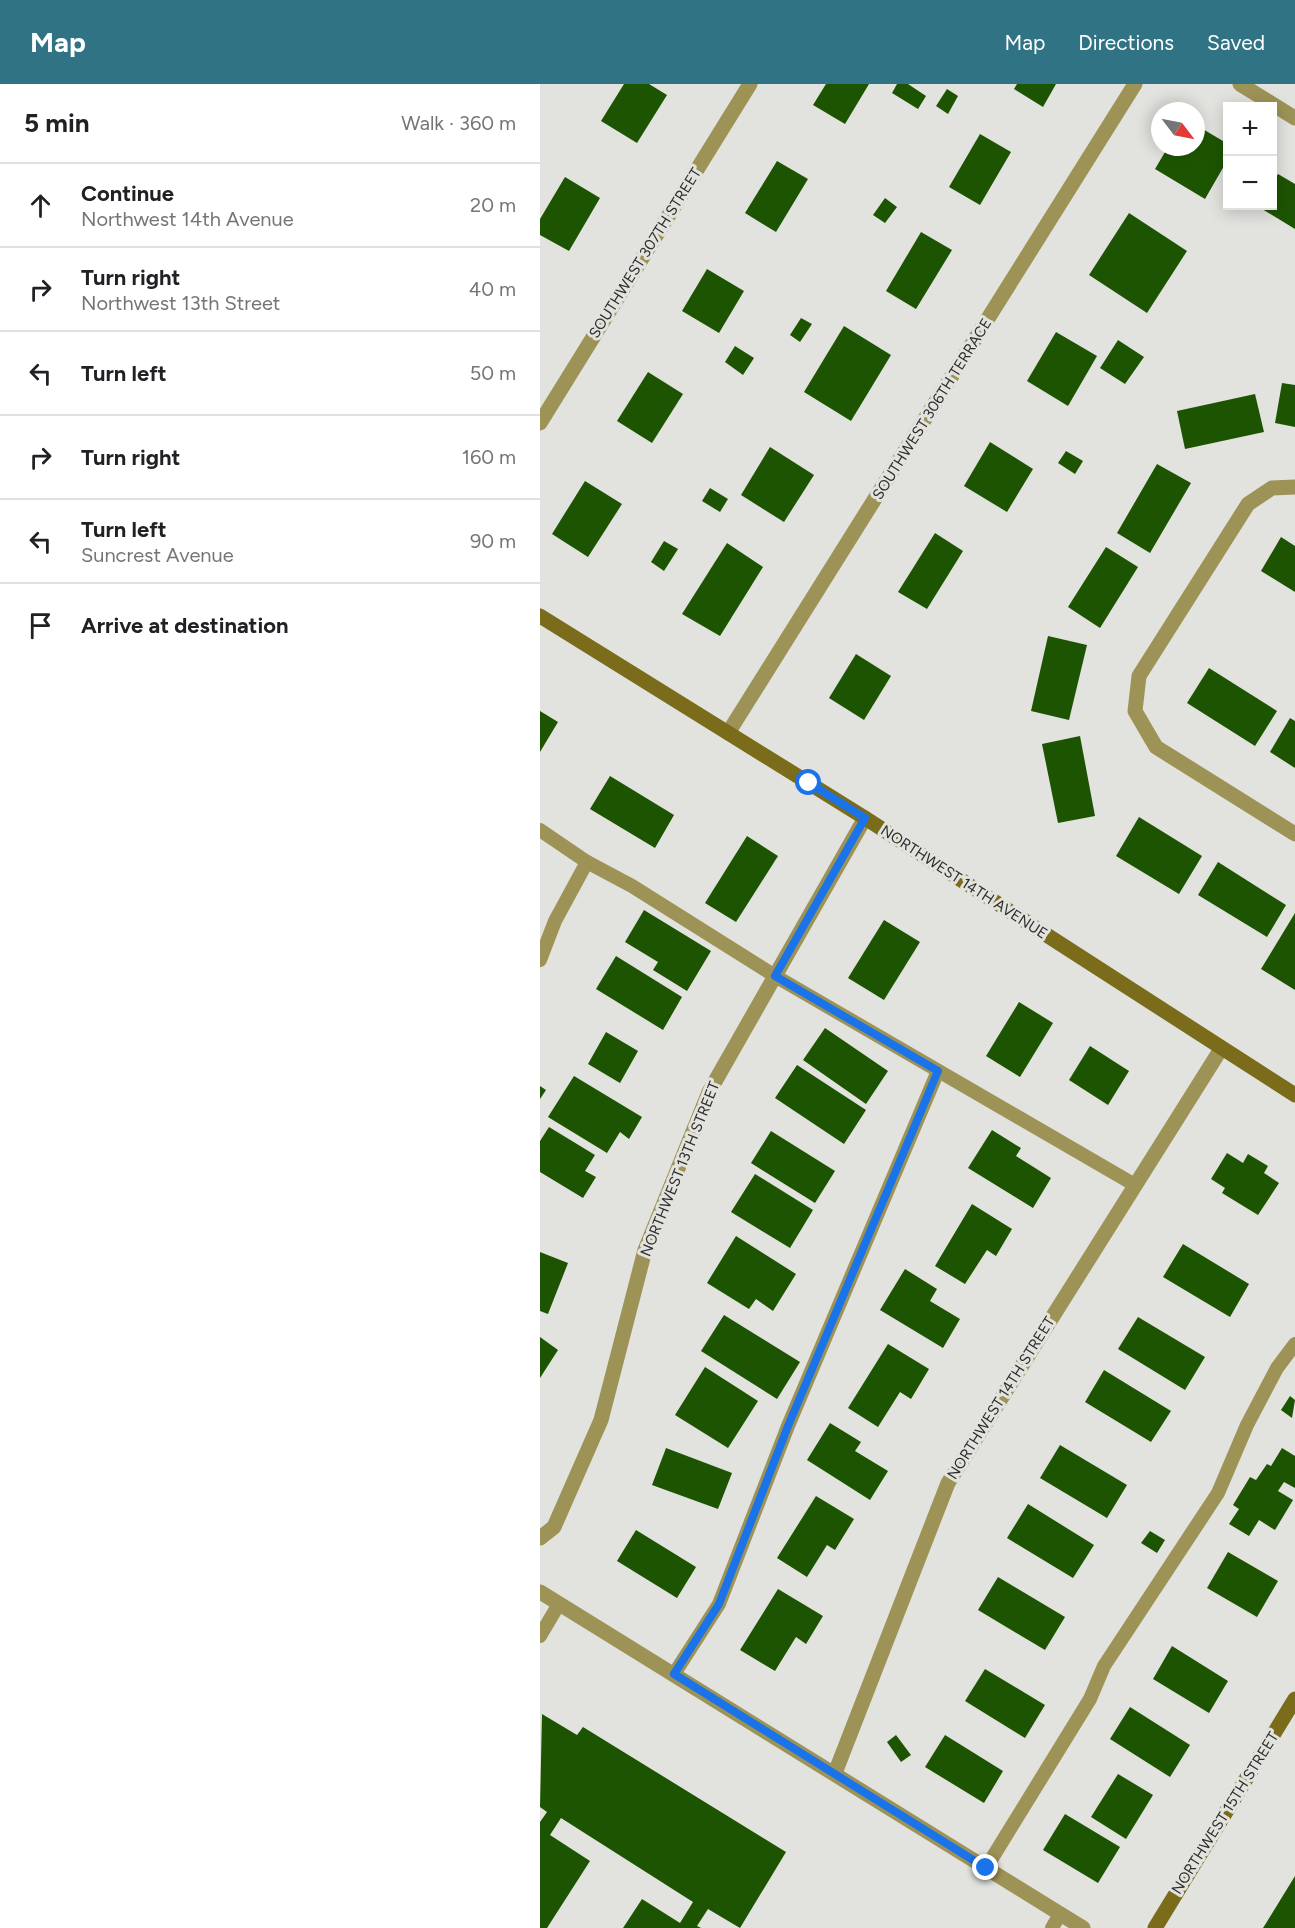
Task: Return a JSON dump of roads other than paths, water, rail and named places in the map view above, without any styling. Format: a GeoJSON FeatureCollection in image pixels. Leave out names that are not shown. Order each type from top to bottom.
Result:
{"type":"FeatureCollection","features":[{"type":"Feature","properties":{"kind":"street","name":"SOUTHWEST 307TH STREET"},"geometry":{"type":"LineString","coordinates":[[540,423],[750,84]]}},
{"type":"Feature","properties":{"kind":"street","name":"SOUTHWEST 306TH TERRACE"},"geometry":{"type":"LineString","coordinates":[[728,733],[1135,84]]}},
{"type":"Feature","properties":{"kind":"street"},"geometry":{"type":"LineString","coordinates":[[1240,84],[1295,118]]}},
{"type":"Feature","properties":{"kind":"street"},"geometry":{"type":"LineString","coordinates":[[1295,487],[1272,488],[1248,504],[1139,676],[1135,711],[1156,747],[1295,834]]}},
{"type":"Feature","properties":{"kind":"street","name":"NORTHWEST 14TH AVENUE"},"geometry":{"type":"LineString","coordinates":[[540,616],[865,818],[1295,1095]]}},
{"type":"Feature","properties":{"kind":"street","name":"NORTHWEST 13TH STREET"},"geometry":{"type":"LineString","coordinates":[[540,1538],[554,1527],[601,1420],[645,1251],[709,1092],[865,818]]}},
{"type":"Feature","properties":{"kind":"street","name":"NORTHWEST 14TH STREET"},"geometry":{"type":"LineString","coordinates":[[835,1773],[948,1483],[1221,1049]]}},
{"type":"Feature","properties":{"kind":"street"},"geometry":{"type":"LineString","coordinates":[[540,1592],[1083,1928]]}},
{"type":"Feature","properties":{"kind":"street","name":"NORTHWEST 15TH STREET"},"geometry":{"type":"LineString","coordinates":[[1155,1928],[1295,1699]]}},
{"type":"Feature","properties":{"kind":"lane"},"geometry":{"type":"LineString","coordinates":[[540,830],[587,862],[632,886],[775,976],[1135,1185]]}},
{"type":"Feature","properties":{"kind":"lane"},"geometry":{"type":"LineString","coordinates":[[540,960],[555,921],[587,862]]}},
{"type":"Feature","properties":{"kind":"lane"},"geometry":{"type":"LineString","coordinates":[[674,1674],[719,1604],[788,1426],[938,1071]]}},
{"type":"Feature","properties":{"kind":"lane"},"geometry":{"type":"LineString","coordinates":[[986,1868],[1090,1699],[1104,1666],[1218,1493],[1252,1416],[1277,1368],[1295,1344]]}},
{"type":"Feature","properties":{"kind":"lane"},"geometry":{"type":"LineString","coordinates":[[540,1636],[559,1604]]}},
{"type":"Feature","properties":{"kind":"lane"},"geometry":{"type":"LineString","coordinates":[[1052,1928],[1060,1914]]}}]}
